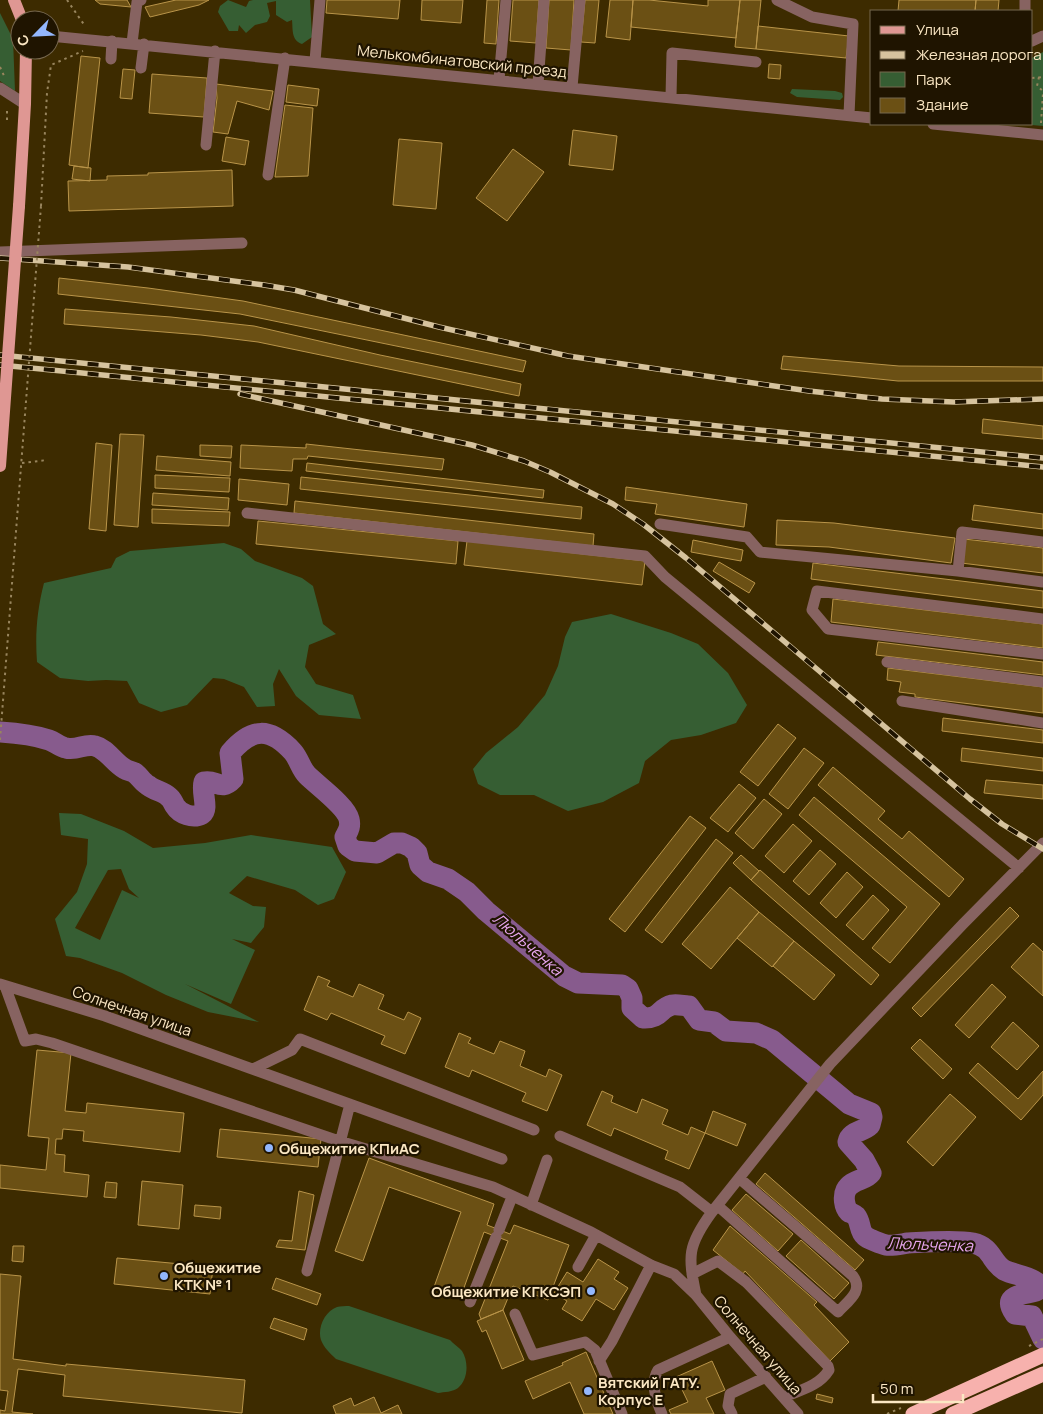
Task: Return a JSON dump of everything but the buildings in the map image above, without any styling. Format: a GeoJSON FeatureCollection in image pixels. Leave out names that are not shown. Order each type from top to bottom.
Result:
{"type":"FeatureCollection","features":[{"type":"Feature","properties":{"kind":"highway"},"geometry":{"type":"LineString","coordinates":[[913,1414],[1037,1352]]}},
{"type":"Feature","properties":{"kind":"highway"},"geometry":{"type":"LineString","coordinates":[[953,1414],[1043,1374]]}},
{"type":"Feature","properties":{"kind":"main road"},"geometry":{"type":"LineString","coordinates":[[0,466],[25,104],[26,60]]}},
{"type":"Feature","properties":{"kind":"street"},"geometry":{"type":"LineString","coordinates":[[132,43],[137,2],[141,0]]}},
{"type":"Feature","properties":{"kind":"street"},"geometry":{"type":"LineString","coordinates":[[315,61],[320,0]]}},
{"type":"Feature","properties":{"kind":"street"},"geometry":{"type":"LineString","coordinates":[[499,80],[506,0]]}},
{"type":"Feature","properties":{"kind":"street"},"geometry":{"type":"LineString","coordinates":[[538,84],[544,0]]}},
{"type":"Feature","properties":{"kind":"street"},"geometry":{"type":"LineString","coordinates":[[572,87],[580,0]]}},
{"type":"Feature","properties":{"kind":"street"},"geometry":{"type":"LineString","coordinates":[[777,0],[812,17],[853,24],[850,115]]}},
{"type":"Feature","properties":{"kind":"street","name":"Мелькомбинатовский проезд"},"geometry":{"type":"LineString","coordinates":[[60,37],[870,117]]}},
{"type":"Feature","properties":{"kind":"street"},"geometry":{"type":"LineString","coordinates":[[111,59],[112,41]]}},
{"type":"Feature","properties":{"kind":"street"},"geometry":{"type":"LineString","coordinates":[[141,68],[144,44]]}},
{"type":"Feature","properties":{"kind":"street"},"geometry":{"type":"LineString","coordinates":[[206,145],[216,51]]}},
{"type":"Feature","properties":{"kind":"street"},"geometry":{"type":"LineString","coordinates":[[670,97],[672,53],[756,62]]}},
{"type":"Feature","properties":{"kind":"street"},"geometry":{"type":"LineString","coordinates":[[268,175],[285,58]]}},
{"type":"Feature","properties":{"kind":"street"},"geometry":{"type":"LineString","coordinates":[[0,88],[25,104]]}},
{"type":"Feature","properties":{"kind":"street"},"geometry":{"type":"LineString","coordinates":[[943,125],[1041,135]]}},
{"type":"Feature","properties":{"kind":"street"},"geometry":{"type":"LineString","coordinates":[[0,252],[242,243]]}},
{"type":"Feature","properties":{"kind":"street"},"geometry":{"type":"LineString","coordinates":[[247,513],[645,556],[665,577],[1019,868]]}},
{"type":"Feature","properties":{"kind":"street"},"geometry":{"type":"LineString","coordinates":[[660,524],[747,537],[760,552],[958,571],[1043,582]]}},
{"type":"Feature","properties":{"kind":"street"},"geometry":{"type":"LineString","coordinates":[[958,571],[962,532],[1043,542]]}},
{"type":"Feature","properties":{"kind":"street"},"geometry":{"type":"LineString","coordinates":[[1043,619],[817,591],[812,610],[828,629],[1043,654]]}},
{"type":"Feature","properties":{"kind":"street"},"geometry":{"type":"LineString","coordinates":[[887,662],[1043,682]]}},
{"type":"Feature","properties":{"kind":"street"},"geometry":{"type":"LineString","coordinates":[[902,701],[1043,723]]}},
{"type":"Feature","properties":{"kind":"street"},"geometry":{"type":"LineString","coordinates":[[696,1295],[690,1262],[698,1231],[830,1064],[1043,843]]}},
{"type":"Feature","properties":{"kind":"street","name":"Солнечная улица"},"geometry":{"type":"LineString","coordinates":[[2,985],[105,1016],[502,1159]]}},
{"type":"Feature","properties":{"kind":"street","name":"Солнечная улица"},"geometry":{"type":"LineString","coordinates":[[2,985],[25,1041],[36,1039],[52,1043],[340,1141],[493,1188],[596,1235],[652,1265],[674,1274],[696,1295],[730,1337],[798,1414]]}},
{"type":"Feature","properties":{"kind":"street"},"geometry":{"type":"LineString","coordinates":[[253,1070],[292,1050],[300,1040],[534,1130]]}},
{"type":"Feature","properties":{"kind":"street"},"geometry":{"type":"LineString","coordinates":[[307,1271],[350,1104]]}},
{"type":"Feature","properties":{"kind":"street"},"geometry":{"type":"LineString","coordinates":[[560,1136],[680,1187],[715,1209],[838,1312],[858,1288],[853,1276],[740,1178]]}},
{"type":"Feature","properties":{"kind":"street"},"geometry":{"type":"LineString","coordinates":[[532,1205],[546,1160]]}},
{"type":"Feature","properties":{"kind":"street"},"geometry":{"type":"LineString","coordinates":[[470,1302],[512,1196]]}},
{"type":"Feature","properties":{"kind":"street"},"geometry":{"type":"LineString","coordinates":[[578,1267],[596,1235]]}},
{"type":"Feature","properties":{"kind":"street"},"geometry":{"type":"LineString","coordinates":[[692,1274],[718,1261],[746,1282],[828,1366],[827,1374],[814,1385],[784,1397]]}},
{"type":"Feature","properties":{"kind":"street"},"geometry":{"type":"LineString","coordinates":[[599,1361],[612,1341],[652,1265]]}},
{"type":"Feature","properties":{"kind":"street"},"geometry":{"type":"LineString","coordinates":[[516,1314],[533,1355],[585,1342],[595,1350],[622,1414]]}},
{"type":"Feature","properties":{"kind":"street"},"geometry":{"type":"LineString","coordinates":[[662,1414],[655,1395],[655,1376],[658,1370],[730,1337]]}},
{"type":"Feature","properties":{"kind":"street"},"geometry":{"type":"LineString","coordinates":[[732,1414],[728,1406],[730,1394],[766,1377]]}},
{"type":"Feature","properties":{"kind":"path"},"geometry":{"type":"LineString","coordinates":[[67,0],[85,26]]}},
{"type":"Feature","properties":{"kind":"path"},"geometry":{"type":"LineString","coordinates":[[0,740],[50,65],[85,50]]}},
{"type":"Feature","properties":{"kind":"path"},"geometry":{"type":"LineString","coordinates":[[1033,78],[1043,76]]}},
{"type":"Feature","properties":{"kind":"path"},"geometry":{"type":"LineString","coordinates":[[1039,77],[1037,86],[1043,92],[1041,135]]}},
{"type":"Feature","properties":{"kind":"path"},"geometry":{"type":"LineString","coordinates":[[22,463],[47,460]]}},
{"type":"Feature","properties":{"kind":"path"},"geometry":{"type":"LineString","coordinates":[[1037,1352],[1043,1339]]}},
{"type":"Feature","properties":{"kind":"green space"},"geometry":{"type":"Polygon","coordinates":[[[228,0],[246,7],[249,1],[253,0],[310,0],[312,37],[302,44],[296,40],[293,34],[292,20],[287,22],[276,15],[276,1],[267,3],[270,16],[267,22],[255,25],[246,33],[239,25],[238,31],[229,31],[218,12],[220,6],[228,0]]]}},
{"type":"Feature","properties":{"kind":"green space"},"geometry":{"type":"Polygon","coordinates":[[[0,13],[10,33],[10,60],[14,60],[15,91],[0,81],[0,13]]]}},
{"type":"Feature","properties":{"kind":"green space"},"geometry":{"type":"Polygon","coordinates":[[[1043,52],[1043,126],[1032,125],[1033,57],[1043,52]]]}},
{"type":"Feature","properties":{"kind":"green space"},"geometry":{"type":"Polygon","coordinates":[[[792,89],[835,91],[842,93],[843,97],[840,100],[797,97],[790,93],[792,89]]]}},
{"type":"Feature","properties":{"kind":"green space"},"geometry":{"type":"Polygon","coordinates":[[[224,543],[241,549],[255,561],[302,578],[313,586],[323,624],[336,634],[309,645],[305,667],[316,684],[353,695],[361,719],[319,715],[296,696],[279,669],[273,684],[275,706],[257,707],[244,687],[224,679],[213,678],[187,705],[161,712],[139,703],[127,681],[88,681],[60,678],[37,662],[37,622],[44,583],[111,568],[116,558],[130,551],[224,543]]]}},
{"type":"Feature","properties":{"kind":"green space"},"geometry":{"type":"Polygon","coordinates":[[[611,614],[671,633],[698,644],[728,673],[747,705],[736,723],[701,735],[671,740],[645,761],[639,783],[603,802],[568,811],[534,795],[500,795],[478,784],[473,769],[486,753],[518,727],[545,695],[558,666],[565,637],[572,622],[611,614]]]}},
{"type":"Feature","properties":{"kind":"green space"},"geometry":{"type":"Polygon","coordinates":[[[59,813],[81,814],[124,831],[153,848],[205,843],[251,835],[332,847],[346,872],[334,899],[318,905],[295,890],[247,876],[229,893],[253,906],[266,907],[264,927],[251,943],[232,939],[255,950],[231,1004],[185,984],[259,1022],[208,1012],[166,995],[122,973],[80,958],[66,956],[55,919],[77,892],[87,864],[88,839],[61,835],[59,813]],[[121,869],[108,870],[75,928],[100,940],[122,890],[139,898],[129,889],[121,869]]]}},
{"type":"Feature","properties":{"kind":"green space"},"geometry":{"type":"Polygon","coordinates":[[[349,1306],[450,1340],[462,1351],[466,1360],[466,1376],[461,1385],[454,1390],[438,1393],[336,1359],[322,1343],[320,1335],[321,1325],[333,1309],[349,1306]]]}},
{"type":"Feature","properties":{"kind":"waterway","name":"Люльченка"},"geometry":{"type":"LineString","coordinates":[[0,732],[37,737],[70,749],[88,745],[95,746],[107,753],[126,770],[135,773],[147,785],[167,795],[180,811],[187,815],[195,816],[204,812],[204,782],[225,785],[233,779],[230,753],[238,744],[246,738],[261,733],[277,738],[293,752],[307,775],[343,808],[350,824],[345,837],[348,846],[355,851],[377,853],[394,843],[402,843],[411,847],[417,853],[420,865],[428,872],[448,879],[467,892],[486,911],[564,976],[578,983],[622,985],[628,989],[632,998],[632,1008],[643,1018],[653,1017],[668,1006],[689,1006],[699,1020],[714,1022],[726,1031],[756,1033],[772,1040],[849,1104],[871,1113],[870,1125],[851,1136],[848,1142],[864,1160],[871,1173],[849,1186],[844,1195],[846,1207],[849,1212],[858,1218],[863,1234],[869,1239],[886,1245],[950,1241],[979,1245],[988,1251],[996,1263],[1004,1270],[1036,1282],[1036,1291],[1016,1296],[1012,1299],[1011,1307],[1015,1314],[1032,1316],[1043,1339]]}},
{"type":"Feature","properties":{"kind":"railway"},"geometry":{"type":"LineString","coordinates":[[0,258],[128,267],[264,285],[294,290],[439,327],[568,356],[809,391],[882,399],[954,402],[1043,399]]}},
{"type":"Feature","properties":{"kind":"railway"},"geometry":{"type":"LineString","coordinates":[[0,355],[1043,458]]}},
{"type":"Feature","properties":{"kind":"railway"},"geometry":{"type":"LineString","coordinates":[[0,365],[1043,467]]}},
{"type":"Feature","properties":{"kind":"railway"},"geometry":{"type":"LineString","coordinates":[[240,394],[472,445],[524,461],[613,504],[643,524],[686,558],[970,799],[1002,824],[1043,849]]}},
{"type":"Feature","properties":{"kind":"place","name":"Общежитие КПиАС"},"geometry":{"type":"Point","coordinates":[269,1148]}},
{"type":"Feature","properties":{"kind":"place","name":"Общежитие КТК № 1"},"geometry":{"type":"Point","coordinates":[164,1276]}},
{"type":"Feature","properties":{"kind":"place","name":"Общежитие КГКСЭП"},"geometry":{"type":"Point","coordinates":[591,1291]}},
{"type":"Feature","properties":{"kind":"place","name":"Вятский ГАТУ. Корпус Е"},"geometry":{"type":"Point","coordinates":[588,1391]}}]}
